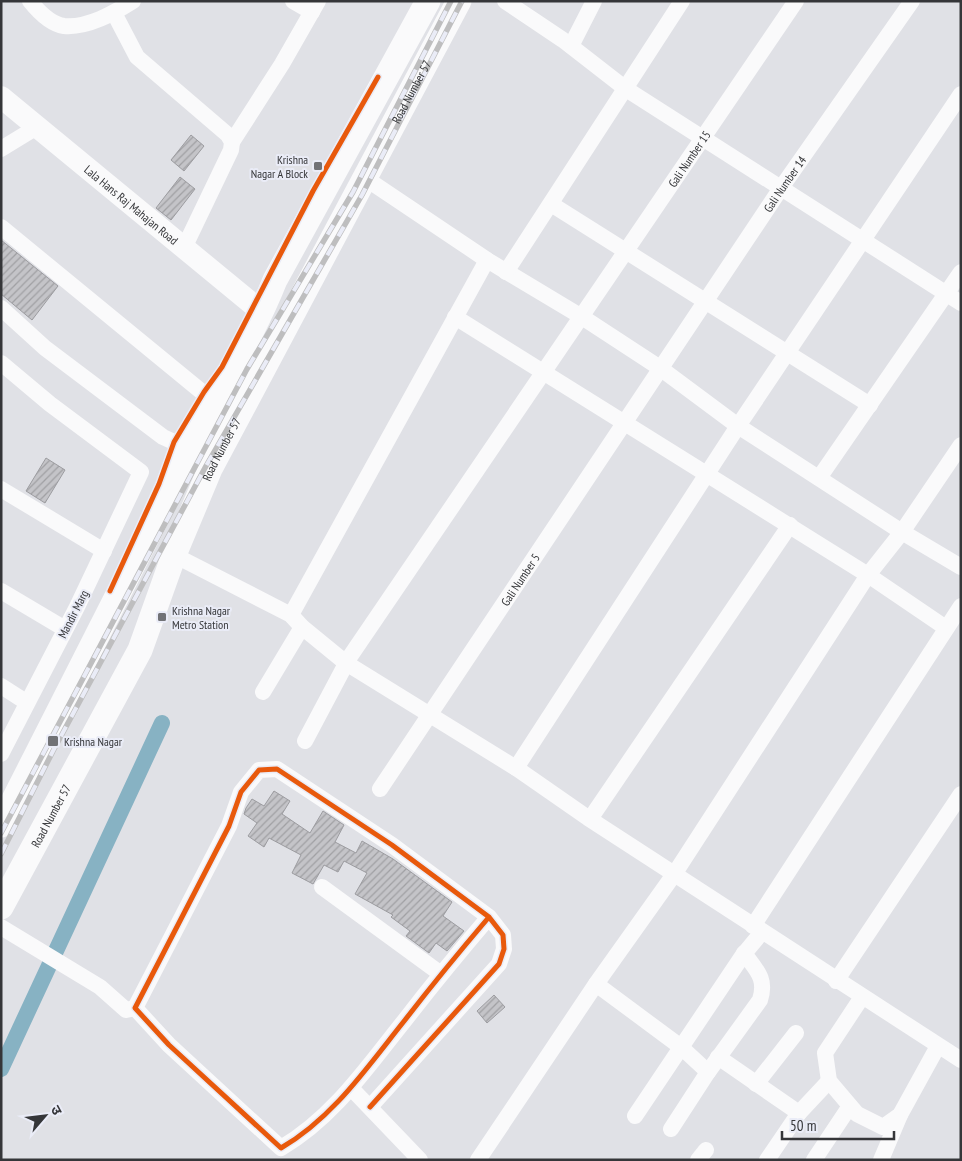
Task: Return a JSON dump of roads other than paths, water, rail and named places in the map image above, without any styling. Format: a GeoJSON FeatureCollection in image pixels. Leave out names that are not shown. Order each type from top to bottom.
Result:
{"type":"FeatureCollection","features":[{"type":"Feature","properties":{"kind":"main road"},"geometry":{"type":"LineString","coordinates":[[1,825],[171,490],[185,455],[262,312],[275,280],[428,1]]}},
{"type":"Feature","properties":{"kind":"main road","name":"Road Number 57"},"geometry":{"type":"LineString","coordinates":[[1,907],[140,650],[174,555],[210,469],[459,1]]}},
{"type":"Feature","properties":{"kind":"street"},"geometry":{"type":"LineString","coordinates":[[30,1],[43,16],[63,26],[82,24],[114,13],[133,1]]}},
{"type":"Feature","properties":{"kind":"street"},"geometry":{"type":"LineString","coordinates":[[184,248],[231,150],[232,142],[282,64],[315,6],[293,1]]}},
{"type":"Feature","properties":{"kind":"street"},"geometry":{"type":"LineString","coordinates":[[505,1],[567,43],[626,89],[961,303]]}},
{"type":"Feature","properties":{"kind":"street"},"geometry":{"type":"LineString","coordinates":[[567,43],[594,1]]}},
{"type":"Feature","properties":{"kind":"street"},"geometry":{"type":"LineString","coordinates":[[506,272],[682,1]]}},
{"type":"Feature","properties":{"kind":"street","name":"Gali Number 15"},"geometry":{"type":"LineString","coordinates":[[305,741],[346,663],[796,1]]}},
{"type":"Feature","properties":{"kind":"street","name":"Gali Number 14"},"geometry":{"type":"LineString","coordinates":[[660,368],[781,188],[912,1]]}},
{"type":"Feature","properties":{"kind":"street"},"geometry":{"type":"LineString","coordinates":[[114,13],[137,56],[228,135],[232,142]]}},
{"type":"Feature","properties":{"kind":"street"},"geometry":{"type":"LineString","coordinates":[[516,768],[738,426],[961,94]]}},
{"type":"Feature","properties":{"kind":"street","name":"Lala Hans Raj Mahajan Road"},"geometry":{"type":"LineString","coordinates":[[1,97],[262,312]]}},
{"type":"Feature","properties":{"kind":"street"},"geometry":{"type":"LineString","coordinates":[[1,149],[37,127]]}},
{"type":"Feature","properties":{"kind":"street"},"geometry":{"type":"LineString","coordinates":[[364,178],[487,260],[582,317],[660,368],[738,426],[902,532],[961,567]]}},
{"type":"Feature","properties":{"kind":"street"},"geometry":{"type":"LineString","coordinates":[[551,204],[870,405]]}},
{"type":"Feature","properties":{"kind":"street"},"geometry":{"type":"LineString","coordinates":[[1,227],[213,400]]}},
{"type":"Feature","properties":{"kind":"street"},"geometry":{"type":"LineString","coordinates":[[263,692],[292,618],[487,260]]}},
{"type":"Feature","properties":{"kind":"street"},"geometry":{"type":"LineString","coordinates":[[819,478],[961,272]]}},
{"type":"Feature","properties":{"kind":"street"},"geometry":{"type":"LineString","coordinates":[[1,308],[45,348],[163,437],[174,442],[185,455]]}},
{"type":"Feature","properties":{"kind":"street"},"geometry":{"type":"LineString","coordinates":[[455,317],[542,373],[625,421],[868,575],[946,628]]}},
{"type":"Feature","properties":{"kind":"street","name":"Mandir Marg"},"geometry":{"type":"LineString","coordinates":[[1,363],[50,404],[141,472],[104,551],[1,754]]}},
{"type":"Feature","properties":{"kind":"street","name":"Gali Number 5"},"geometry":{"type":"LineString","coordinates":[[380,789],[660,368]]}},
{"type":"Feature","properties":{"kind":"street"},"geometry":{"type":"LineString","coordinates":[[478,1160],[596,984],[675,874],[868,575],[954,469],[961,445]]}},
{"type":"Feature","properties":{"kind":"street"},"geometry":{"type":"LineString","coordinates":[[1,489],[104,551]]}},
{"type":"Feature","properties":{"kind":"street"},"geometry":{"type":"LineString","coordinates":[[590,820],[790,526]]}},
{"type":"Feature","properties":{"kind":"street"},"geometry":{"type":"LineString","coordinates":[[174,555],[292,618],[346,663],[516,768],[590,820],[836,981],[961,1060]]}},
{"type":"Feature","properties":{"kind":"street"},"geometry":{"type":"LineString","coordinates":[[1,591],[65,629]]}},
{"type":"Feature","properties":{"kind":"street"},"geometry":{"type":"LineString","coordinates":[[635,1116],[744,953],[757,929],[961,606]]}},
{"type":"Feature","properties":{"kind":"street"},"geometry":{"type":"LineString","coordinates":[[1,686],[26,702]]}},
{"type":"Feature","properties":{"kind":"street"},"geometry":{"type":"LineString","coordinates":[[136,1008],[229,826],[241,792],[259,770],[271,768],[286,774],[392,845],[489,917],[502,936],[504,949],[499,964],[370,1107]]}},
{"type":"Feature","properties":{"kind":"street"},"geometry":{"type":"LineString","coordinates":[[836,981],[961,794]]}},
{"type":"Feature","properties":{"kind":"street"},"geometry":{"type":"LineString","coordinates":[[322,887],[441,974]]}},
{"type":"Feature","properties":{"kind":"street"},"geometry":{"type":"LineString","coordinates":[[136,1008],[169,1045],[281,1148],[304,1134],[351,1088],[441,974],[489,917]]}},
{"type":"Feature","properties":{"kind":"street"},"geometry":{"type":"LineString","coordinates":[[6,930],[100,987],[126,1010],[136,1008]]}},
{"type":"Feature","properties":{"kind":"street"},"geometry":{"type":"LineString","coordinates":[[671,1128],[718,1057],[760,1000],[763,988],[762,979],[744,953]]}},
{"type":"Feature","properties":{"kind":"street"},"geometry":{"type":"LineString","coordinates":[[596,984],[681,1048],[708,1072]]}},
{"type":"Feature","properties":{"kind":"street"},"geometry":{"type":"LineString","coordinates":[[862,997],[825,1054],[829,1081],[857,1114],[883,1126],[900,1115]]}},
{"type":"Feature","properties":{"kind":"street"},"geometry":{"type":"LineString","coordinates":[[756,1084],[796,1033]]}},
{"type":"Feature","properties":{"kind":"street"},"geometry":{"type":"LineString","coordinates":[[881,1160],[900,1115],[938,1046]]}},
{"type":"Feature","properties":{"kind":"street"},"geometry":{"type":"LineString","coordinates":[[718,1057],[799,1113]]}},
{"type":"Feature","properties":{"kind":"street"},"geometry":{"type":"LineString","coordinates":[[767,1160],[799,1113],[829,1081]]}},
{"type":"Feature","properties":{"kind":"street"},"geometry":{"type":"LineString","coordinates":[[351,1088],[420,1160]]}},
{"type":"Feature","properties":{"kind":"street"},"geometry":{"type":"LineString","coordinates":[[814,1160],[850,1106]]}},
{"type":"Feature","properties":{"kind":"waterway"},"geometry":{"type":"LineString","coordinates":[[1,1069],[162,723]]}},
{"type":"Feature","properties":{"kind":"railway"},"geometry":{"type":"LineString","coordinates":[[1,833],[247,369],[353,192],[451,1]]}},
{"type":"Feature","properties":{"kind":"railway"},"geometry":{"type":"LineString","coordinates":[[1,854],[53,751],[206,466],[362,195],[462,1]]}},
{"type":"Feature","properties":{"kind":"place","name":"Krishna Nagar A Block"},"geometry":{"type":"Point","coordinates":[318,166]}},
{"type":"Feature","properties":{"kind":"place","name":"Krishna Nagar Metro Station"},"geometry":{"type":"Point","coordinates":[162,617]}},
{"type":"Feature","properties":{"kind":"place","name":"Krishna Nagar"},"geometry":{"type":"Point","coordinates":[53,741]}}]}
